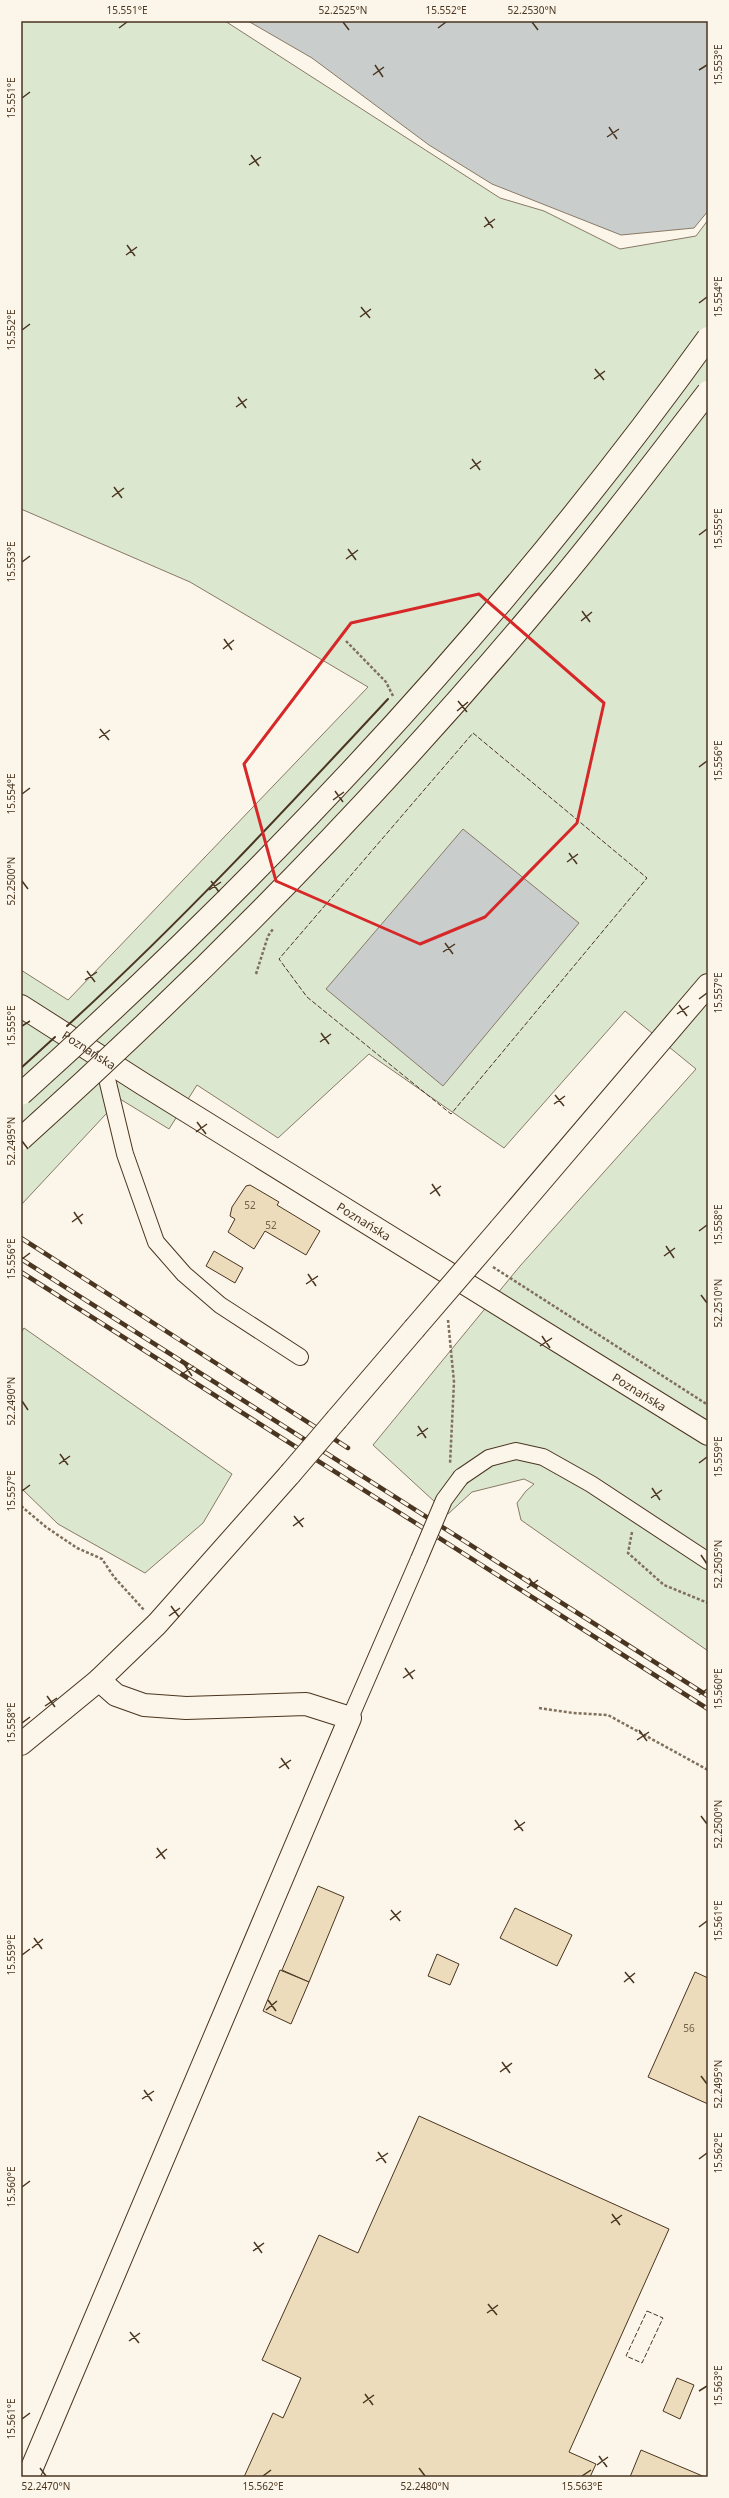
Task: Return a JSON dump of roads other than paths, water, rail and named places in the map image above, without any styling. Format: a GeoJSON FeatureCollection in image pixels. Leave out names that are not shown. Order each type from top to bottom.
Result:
{"type":"FeatureCollection","features":[{"type":"Feature","properties":{"kind":"main road"},"geometry":{"type":"LineString","coordinates":[[21,1094],[200,926],[356,764],[524,573],[708,338]]}},
{"type":"Feature","properties":{"kind":"main road"},"geometry":{"type":"LineString","coordinates":[[21,1139],[223,949],[380,787],[554,588],[708,392]]}},
{"type":"Feature","properties":{"kind":"main road"},"geometry":{"type":"LineString","coordinates":[[21,1744],[99,1680],[157,1624],[290,1474],[708,985]]}},
{"type":"Feature","properties":{"kind":"main road","name":"Poznańska"},"geometry":{"type":"LineString","coordinates":[[21,1006],[102,1058],[708,1434]]}},
{"type":"Feature","properties":{"kind":"main road"},"geometry":{"type":"LineString","coordinates":[[28,2477],[350,1718],[306,1704],[186,1708],[144,1705],[116,1695],[99,1680]]}},
{"type":"Feature","properties":{"kind":"street"},"geometry":{"type":"LineString","coordinates":[[102,1058],[125,1154],[156,1242],[184,1274],[220,1305],[300,1357]]}},
{"type":"Feature","properties":{"kind":"street"},"geometry":{"type":"LineString","coordinates":[[350,1718],[444,1500],[462,1477],[489,1458],[516,1451],[543,1457],[591,1484],[708,1561]]}},
{"type":"Feature","properties":{"kind":"railway"},"geometry":{"type":"LineString","coordinates":[[21,1238],[348,1448]]}},
{"type":"Feature","properties":{"kind":"railway"},"geometry":{"type":"LineString","coordinates":[[21,1259],[708,1696]]}},
{"type":"Feature","properties":{"kind":"railway"},"geometry":{"type":"LineString","coordinates":[[21,1272],[708,1709]]}}]}
